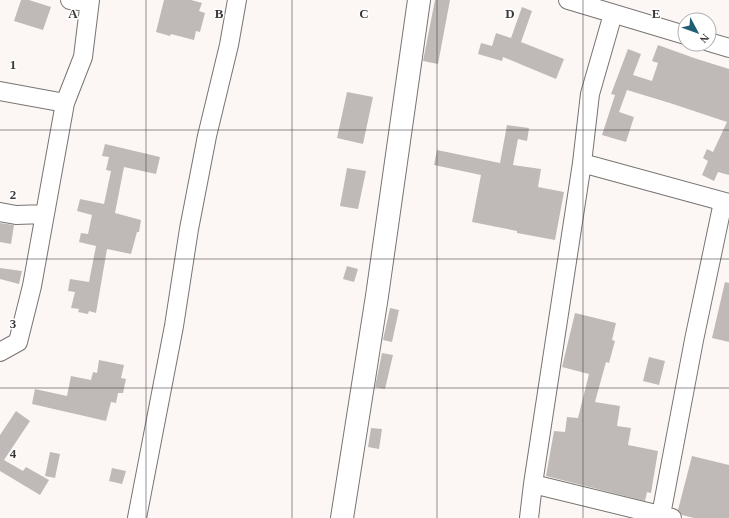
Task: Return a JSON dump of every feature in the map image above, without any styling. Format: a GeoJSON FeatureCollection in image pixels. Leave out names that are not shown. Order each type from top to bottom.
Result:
{"type":"FeatureCollection","features":[{"type":"Feature","properties":{"kind":"main road"},"geometry":{"type":"LineString","coordinates":[[342,518],[377,296],[419,0]]}},
{"type":"Feature","properties":{"kind":"street"},"geometry":{"type":"LineString","coordinates":[[0,352],[18,342],[32,286],[65,103],[82,57],[90,1],[70,0]]}},
{"type":"Feature","properties":{"kind":"street"},"geometry":{"type":"LineString","coordinates":[[137,518],[174,326],[189,229],[207,136],[237,0]]}},
{"type":"Feature","properties":{"kind":"street"},"geometry":{"type":"LineString","coordinates":[[568,0],[677,33]]}},
{"type":"Feature","properties":{"kind":"street"},"geometry":{"type":"LineString","coordinates":[[529,518],[582,163],[590,94],[613,14]]}},
{"type":"Feature","properties":{"kind":"street"},"geometry":{"type":"LineString","coordinates":[[717,44],[729,48]]}},
{"type":"Feature","properties":{"kind":"street"},"geometry":{"type":"LineString","coordinates":[[0,91],[65,103]]}},
{"type":"Feature","properties":{"kind":"street"},"geometry":{"type":"LineString","coordinates":[[533,484],[667,516],[694,340],[726,202],[582,163]]}},
{"type":"Feature","properties":{"kind":"street"},"geometry":{"type":"LineString","coordinates":[[0,212],[16,215],[44,214]]}},
{"type":"Feature","properties":{"kind":"building"},"geometry":{"type":"Polygon","coordinates":[[[21,0],[29,0],[51,7],[43,30],[14,21],[21,0]]]}},
{"type":"Feature","properties":{"kind":"building"},"geometry":{"type":"Polygon","coordinates":[[[164,0],[191,0],[202,3],[199,11],[205,13],[200,32],[196,31],[194,40],[156,32],[164,0]]]}},
{"type":"Feature","properties":{"kind":"building"},"geometry":{"type":"Polygon","coordinates":[[[435,0],[450,0],[438,64],[423,61],[435,0]]]}},
{"type":"Feature","properties":{"kind":"building"},"geometry":{"type":"Polygon","coordinates":[[[522,7],[532,11],[521,42],[564,59],[556,79],[503,57],[502,61],[478,54],[481,43],[492,46],[496,33],[511,38],[522,7]]]}},
{"type":"Feature","properties":{"kind":"building"},"geometry":{"type":"Polygon","coordinates":[[[658,45],[729,69],[729,175],[718,172],[714,181],[702,175],[708,161],[703,158],[707,149],[713,152],[727,122],[673,104],[627,90],[619,112],[634,117],[626,142],[602,135],[615,95],[611,94],[628,49],[641,54],[633,75],[652,81],[658,63],[652,61],[658,45]]]}},
{"type":"Feature","properties":{"kind":"building"},"geometry":{"type":"Polygon","coordinates":[[[347,92],[373,97],[363,144],[337,138],[347,92]]]}},
{"type":"Feature","properties":{"kind":"building"},"geometry":{"type":"Polygon","coordinates":[[[507,125],[529,128],[527,141],[518,139],[513,165],[541,169],[538,187],[564,192],[555,240],[517,233],[517,231],[472,222],[481,175],[434,165],[437,150],[500,163],[507,125]]]}},
{"type":"Feature","properties":{"kind":"building"},"geometry":{"type":"Polygon","coordinates":[[[105,144],[160,157],[156,174],[124,167],[115,213],[141,220],[139,232],[137,232],[131,254],[107,249],[96,313],[89,311],[88,314],[78,312],[79,309],[71,308],[75,292],[68,291],[70,279],[89,282],[96,246],[79,242],[81,233],[88,234],[92,215],[77,211],[80,199],[104,204],[111,171],[106,170],[109,157],[102,156],[105,144]]]}},
{"type":"Feature","properties":{"kind":"building"},"geometry":{"type":"Polygon","coordinates":[[[347,168],[366,171],[358,209],[340,206],[347,168]]]}},
{"type":"Feature","properties":{"kind":"building"},"geometry":{"type":"Polygon","coordinates":[[[0,223],[14,225],[11,244],[0,242],[0,223]]]}},
{"type":"Feature","properties":{"kind":"building"},"geometry":{"type":"Polygon","coordinates":[[[347,266],[358,269],[354,282],[343,279],[347,266]]]}},
{"type":"Feature","properties":{"kind":"building"},"geometry":{"type":"Polygon","coordinates":[[[0,268],[22,271],[19,284],[0,279],[0,268]]]}},
{"type":"Feature","properties":{"kind":"building"},"geometry":{"type":"Polygon","coordinates":[[[725,282],[729,283],[729,342],[712,338],[725,282]]]}},
{"type":"Feature","properties":{"kind":"building"},"geometry":{"type":"Polygon","coordinates":[[[390,308],[399,310],[392,342],[383,340],[390,308]]]}},
{"type":"Feature","properties":{"kind":"building"},"geometry":{"type":"Polygon","coordinates":[[[575,313],[616,323],[612,340],[615,341],[609,363],[606,362],[595,402],[620,406],[617,426],[631,428],[628,445],[658,451],[651,493],[647,492],[645,501],[546,476],[554,431],[565,432],[567,417],[578,418],[589,374],[562,367],[575,313]]]}},
{"type":"Feature","properties":{"kind":"building"},"geometry":{"type":"Polygon","coordinates":[[[382,353],[393,355],[385,389],[375,387],[382,353]]]}},
{"type":"Feature","properties":{"kind":"building"},"geometry":{"type":"Polygon","coordinates":[[[649,357],[665,361],[659,385],[643,381],[649,357]]]}},
{"type":"Feature","properties":{"kind":"building"},"geometry":{"type":"Polygon","coordinates":[[[99,360],[124,365],[121,378],[126,379],[123,393],[118,393],[116,403],[111,402],[106,421],[32,404],[35,389],[67,396],[71,376],[91,380],[93,372],[97,373],[99,360]]]}},
{"type":"Feature","properties":{"kind":"building"},"geometry":{"type":"Polygon","coordinates":[[[16,411],[30,421],[4,460],[23,471],[26,467],[49,480],[40,495],[0,471],[0,435],[16,411]]]}},
{"type":"Feature","properties":{"kind":"building"},"geometry":{"type":"Polygon","coordinates":[[[371,428],[382,429],[379,449],[368,447],[371,428]]]}},
{"type":"Feature","properties":{"kind":"building"},"geometry":{"type":"Polygon","coordinates":[[[50,452],[60,454],[55,478],[45,476],[50,452]]]}},
{"type":"Feature","properties":{"kind":"building"},"geometry":{"type":"Polygon","coordinates":[[[692,456],[729,465],[729,518],[694,518],[682,515],[678,510],[692,456]]]}},
{"type":"Feature","properties":{"kind":"building"},"geometry":{"type":"Polygon","coordinates":[[[112,468],[126,471],[122,484],[109,481],[112,468]]]}}]}
